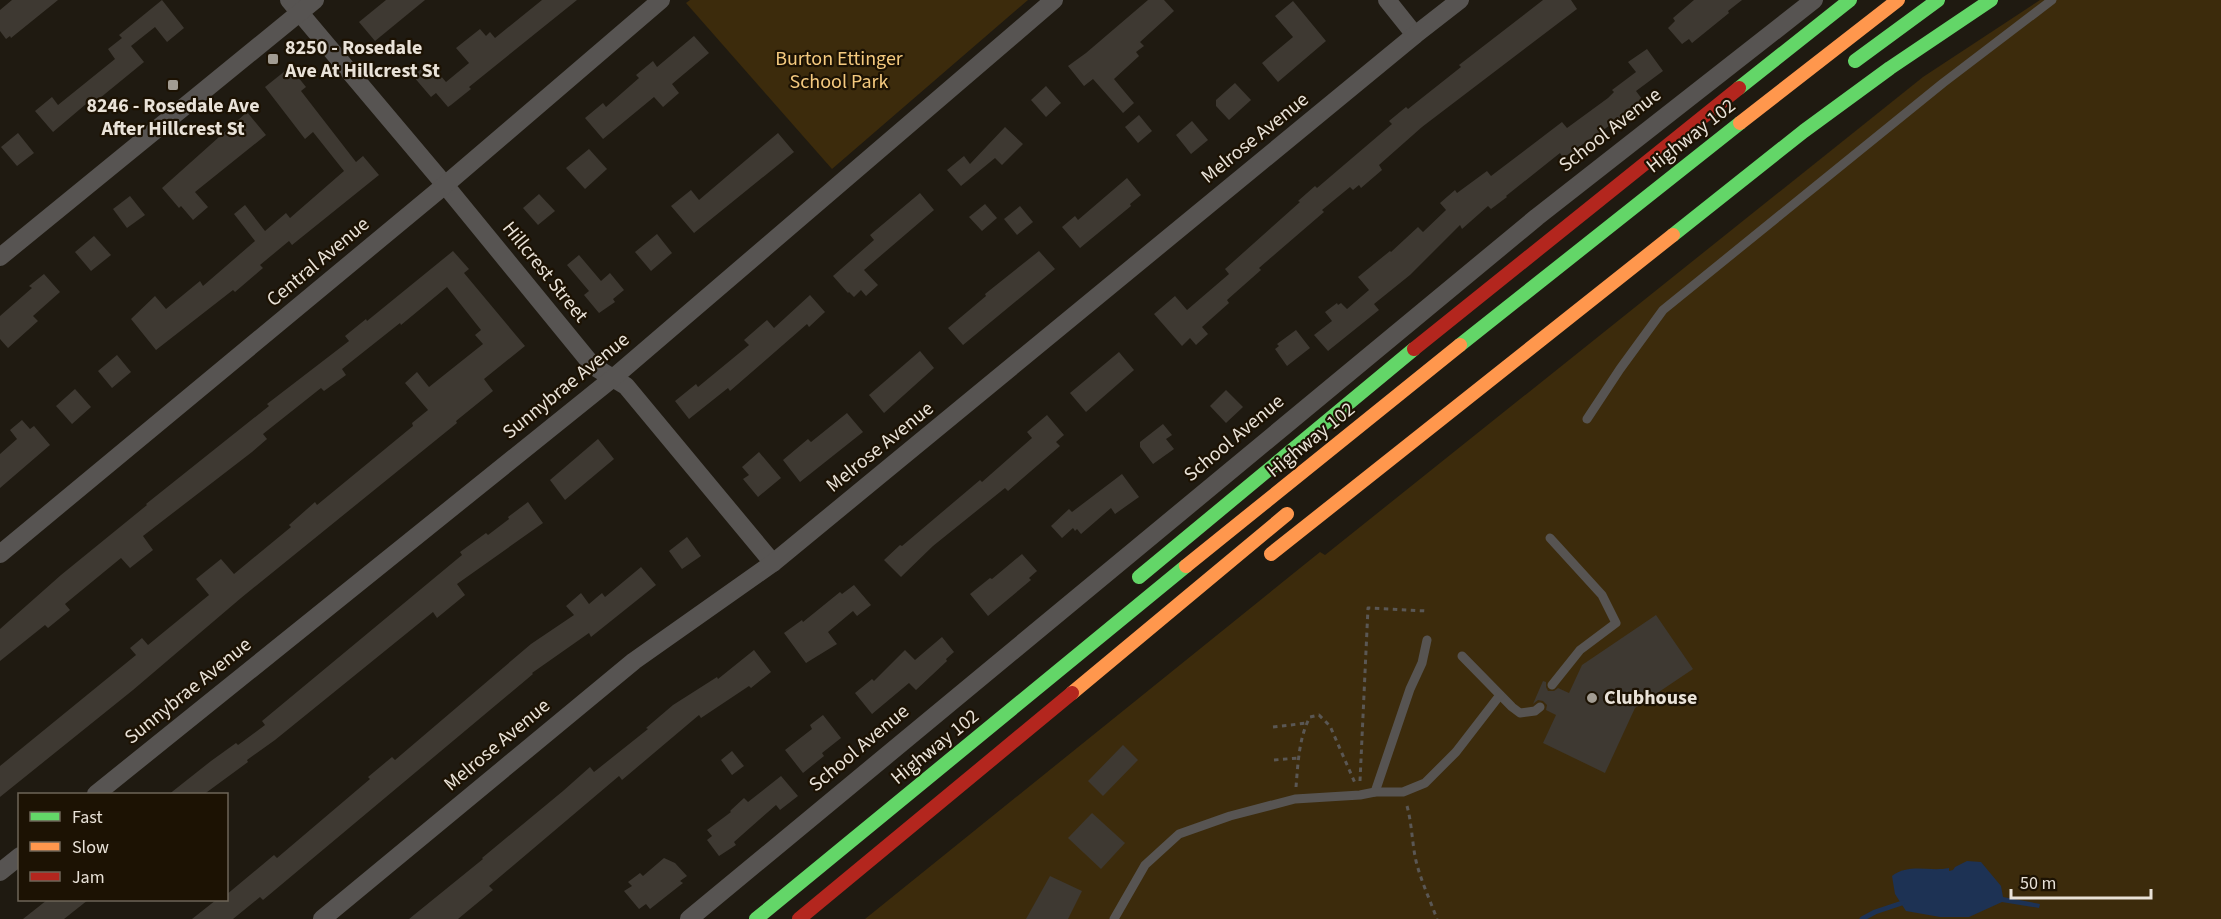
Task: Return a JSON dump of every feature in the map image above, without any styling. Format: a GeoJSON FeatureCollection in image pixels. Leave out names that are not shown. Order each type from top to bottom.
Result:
{"type":"FeatureCollection","features":[{"type":"Feature","properties":{"kind":"highway"},"geometry":{"type":"LineString","coordinates":[[1126,588],[1308,435],[1572,219],[1850,0]]}},
{"type":"Feature","properties":{"kind":"highway","name":"Highway 102"},"geometry":{"type":"LineString","coordinates":[[756,919],[1375,414],[1687,163],[1898,0]]}},
{"type":"Feature","properties":{"kind":"highway"},"geometry":{"type":"LineString","coordinates":[[1842,71],[1938,0]]}},
{"type":"Feature","properties":{"kind":"highway"},"geometry":{"type":"LineString","coordinates":[[1265,559],[1804,131],[1890,68],[1991,0]]}},
{"type":"Feature","properties":{"kind":"highway"},"geometry":{"type":"LineString","coordinates":[[800,919],[1299,505]]}},
{"type":"Feature","properties":{"kind":"highway"},"geometry":{"type":"LineString","coordinates":[[1011,745],[1171,629]]}},
{"type":"Feature","properties":{"kind":"highway"},"geometry":{"type":"LineString","coordinates":[[780,899],[875,803]]}},
{"type":"Feature","properties":{"kind":"street"},"geometry":{"type":"LineString","coordinates":[[0,257],[294,7],[315,0]]}},
{"type":"Feature","properties":{"kind":"street","name":"Central Avenue"},"geometry":{"type":"LineString","coordinates":[[0,554],[445,185],[661,0]]}},
{"type":"Feature","properties":{"kind":"street","name":"Sunnybrae Avenue"},"geometry":{"type":"LineString","coordinates":[[98,793],[613,378],[1054,0]]}},
{"type":"Feature","properties":{"kind":"street"},"geometry":{"type":"LineString","coordinates":[[1387,0],[1415,35]]}},
{"type":"Feature","properties":{"kind":"street","name":"Melrose Avenue"},"geometry":{"type":"LineString","coordinates":[[322,919],[634,661],[773,563],[1460,0]]}},
{"type":"Feature","properties":{"kind":"street","name":"School Avenue"},"geometry":{"type":"LineString","coordinates":[[689,919],[1537,216],[1814,0]]}},
{"type":"Feature","properties":{"kind":"street","name":"Hillcrest Street"},"geometry":{"type":"LineString","coordinates":[[294,7],[445,185],[593,366],[626,386],[773,563]]}},
{"type":"Feature","properties":{"kind":"street"},"geometry":{"type":"LineString","coordinates":[[0,872],[18,858]]}},
{"type":"Feature","properties":{"kind":"lane"},"geometry":{"type":"LineString","coordinates":[[1587,419],[1620,369],[1664,310],[1943,83],[2052,0]]}},
{"type":"Feature","properties":{"kind":"lane"},"geometry":{"type":"LineString","coordinates":[[1550,538],[1602,595],[1616,623],[1580,650],[1552,685]]}},
{"type":"Feature","properties":{"kind":"lane"},"geometry":{"type":"LineString","coordinates":[[1375,792],[1410,689],[1422,663],[1427,640]]}},
{"type":"Feature","properties":{"kind":"lane"},"geometry":{"type":"LineString","coordinates":[[1462,656],[1521,713],[1534,711],[1540,707]]}},
{"type":"Feature","properties":{"kind":"lane"},"geometry":{"type":"LineString","coordinates":[[1114,919],[1145,865],[1179,834],[1230,816],[1295,799],[1375,792],[1403,792],[1425,783],[1456,752],[1500,695]]}},
{"type":"Feature","properties":{"kind":"path"},"geometry":{"type":"LineString","coordinates":[[1360,795],[1368,608],[1427,611]]}},
{"type":"Feature","properties":{"kind":"path"},"geometry":{"type":"LineString","coordinates":[[1295,799],[1298,758],[1307,722],[1310,717],[1319,715],[1329,726],[1360,795]]}},
{"type":"Feature","properties":{"kind":"path"},"geometry":{"type":"LineString","coordinates":[[1273,727],[1307,722]]}},
{"type":"Feature","properties":{"kind":"path"},"geometry":{"type":"LineString","coordinates":[[1274,760],[1298,758]]}},
{"type":"Feature","properties":{"kind":"path"},"geometry":{"type":"LineString","coordinates":[[1403,792],[1412,825],[1416,859],[1437,919]]}},
{"type":"Feature","properties":{"kind":"green space","name":"Burton Ettinger School Park"},"geometry":{"type":"Polygon","coordinates":[[[690,0],[1028,0],[832,169],[686,3],[690,0]]]}},
{"type":"Feature","properties":{"kind":"green space"},"geometry":{"type":"Polygon","coordinates":[[[2040,0],[2221,0],[2221,919],[865,919],[1320,552],[1325,555],[1923,77],[2040,0]]]}},
{"type":"Feature","properties":{"kind":"water"},"geometry":{"type":"Polygon","coordinates":[[[1967,861],[1981,862],[2001,886],[2003,897],[2040,904],[2039,908],[2002,902],[1969,917],[1940,917],[1906,911],[1895,894],[1892,876],[1899,872],[1949,868],[1949,871],[1967,861]]]}},
{"type":"Feature","properties":{"kind":"building"},"geometry":{"type":"Polygon","coordinates":[[[12,0],[58,0],[11,38],[10,36],[6,39],[0,31],[0,10],[12,0]]]}},
{"type":"Feature","properties":{"kind":"building"},"geometry":{"type":"Polygon","coordinates":[[[162,0],[184,28],[167,42],[155,27],[131,46],[144,62],[89,107],[86,104],[53,132],[35,111],[52,97],[58,105],[115,59],[108,49],[122,38],[119,35],[162,0]]]}},
{"type":"Feature","properties":{"kind":"building"},"geometry":{"type":"Polygon","coordinates":[[[386,0],[425,0],[375,41],[359,22],[386,0]]]}},
{"type":"Feature","properties":{"kind":"building"},"geometry":{"type":"Polygon","coordinates":[[[542,0],[577,0],[469,87],[471,89],[448,107],[436,93],[431,97],[413,76],[429,62],[446,82],[469,63],[456,48],[480,29],[486,36],[490,32],[495,38],[542,0]]]}},
{"type":"Feature","properties":{"kind":"building"},"geometry":{"type":"Polygon","coordinates":[[[1148,0],[1164,0],[1174,11],[1140,42],[1144,46],[1136,52],[1139,56],[1114,79],[1134,103],[1123,113],[1093,79],[1084,86],[1068,66],[1148,0]]]}},
{"type":"Feature","properties":{"kind":"building"},"geometry":{"type":"Polygon","coordinates":[[[1543,0],[1571,0],[1577,9],[1422,127],[1379,165],[1382,170],[1361,188],[1359,185],[1353,190],[1350,187],[1322,210],[1324,212],[1259,268],[1261,270],[1227,300],[1229,303],[1202,327],[1208,334],[1196,345],[1190,338],[1182,346],[1154,314],[1175,296],[1187,310],[1229,274],[1225,269],[1300,202],[1298,201],[1315,186],[1317,188],[1392,124],[1389,121],[1406,107],[1408,109],[1461,67],[1459,65],[1543,0]]]}},
{"type":"Feature","properties":{"kind":"building"},"geometry":{"type":"Polygon","coordinates":[[[1694,0],[1742,0],[1692,43],[1689,39],[1682,44],[1668,28],[1675,21],[1673,18],[1694,0]]]}},
{"type":"Feature","properties":{"kind":"building"},"geometry":{"type":"Polygon","coordinates":[[[1293,1],[1326,41],[1278,82],[1262,63],[1293,37],[1275,16],[1293,1]]]}},
{"type":"Feature","properties":{"kind":"building"},"geometry":{"type":"Polygon","coordinates":[[[694,36],[709,53],[672,84],[679,93],[663,107],[654,97],[603,139],[585,118],[603,103],[606,107],[639,78],[636,75],[653,61],[657,67],[694,36]]]}},
{"type":"Feature","properties":{"kind":"building"},"geometry":{"type":"Polygon","coordinates":[[[1647,49],[1663,71],[1636,91],[1642,99],[1627,111],[1629,112],[1563,158],[1560,153],[1507,197],[1491,209],[1488,206],[1462,229],[1460,225],[1410,275],[1374,304],[1379,310],[1328,351],[1314,335],[1332,321],[1325,312],[1337,303],[1338,305],[1341,303],[1347,309],[1369,290],[1358,277],[1391,252],[1418,227],[1423,232],[1446,210],[1440,203],[1455,190],[1457,193],[1487,171],[1491,176],[1562,122],[1567,128],[1608,98],[1614,92],[1612,90],[1636,72],[1628,62],[1647,49]]]}},
{"type":"Feature","properties":{"kind":"building"},"geometry":{"type":"Polygon","coordinates":[[[290,67],[306,87],[301,91],[356,162],[363,156],[379,175],[292,245],[289,241],[260,265],[263,268],[235,292],[233,290],[156,350],[131,319],[155,296],[166,309],[200,281],[203,286],[255,241],[234,214],[245,205],[265,231],[286,213],[290,218],[344,171],[313,132],[305,139],[265,87],[290,67]]]}},
{"type":"Feature","properties":{"kind":"building"},"geometry":{"type":"Polygon","coordinates":[[[1235,83],[1251,100],[1229,120],[1216,106],[1216,100],[1235,83]]]}},
{"type":"Feature","properties":{"kind":"building"},"geometry":{"type":"Polygon","coordinates":[[[1046,86],[1061,103],[1046,117],[1031,100],[1046,86]]]}},
{"type":"Feature","properties":{"kind":"building"},"geometry":{"type":"Polygon","coordinates":[[[247,112],[266,135],[195,192],[208,207],[193,220],[162,188],[247,112]]]}},
{"type":"Feature","properties":{"kind":"building"},"geometry":{"type":"Polygon","coordinates":[[[1139,115],[1152,131],[1138,143],[1125,127],[1139,115]]]}},
{"type":"Feature","properties":{"kind":"building"},"geometry":{"type":"Polygon","coordinates":[[[1192,121],[1208,140],[1191,154],[1176,135],[1192,121]]]}},
{"type":"Feature","properties":{"kind":"building"},"geometry":{"type":"Polygon","coordinates":[[[1005,127],[1023,144],[1002,165],[995,158],[961,186],[947,170],[964,156],[970,164],[1005,127]]]}},
{"type":"Feature","properties":{"kind":"building"},"geometry":{"type":"Polygon","coordinates":[[[18,133],[34,153],[17,166],[1,147],[18,133]]]}},
{"type":"Feature","properties":{"kind":"building"},"geometry":{"type":"Polygon","coordinates":[[[778,133],[794,152],[694,233],[671,206],[691,190],[699,200],[778,133]]]}},
{"type":"Feature","properties":{"kind":"building"},"geometry":{"type":"Polygon","coordinates":[[[589,149],[607,169],[585,189],[566,168],[589,149]]]}},
{"type":"Feature","properties":{"kind":"building"},"geometry":{"type":"Polygon","coordinates":[[[1127,178],[1141,195],[1080,248],[1062,227],[1075,216],[1078,220],[1127,178]]]}},
{"type":"Feature","properties":{"kind":"building"},"geometry":{"type":"Polygon","coordinates":[[[920,193],[934,210],[864,270],[878,285],[866,296],[861,290],[854,297],[848,293],[833,276],[874,240],[870,235],[920,193]]]}},
{"type":"Feature","properties":{"kind":"building"},"geometry":{"type":"Polygon","coordinates":[[[539,194],[555,211],[538,225],[523,208],[539,194]]]}},
{"type":"Feature","properties":{"kind":"building"},"geometry":{"type":"Polygon","coordinates":[[[130,196],[145,215],[127,228],[113,209],[130,196]]]}},
{"type":"Feature","properties":{"kind":"building"},"geometry":{"type":"Polygon","coordinates":[[[985,204],[997,218],[982,231],[969,217],[985,204]]]}},
{"type":"Feature","properties":{"kind":"building"},"geometry":{"type":"Polygon","coordinates":[[[1020,206],[1033,222],[1017,235],[1004,219],[1020,206]]]}},
{"type":"Feature","properties":{"kind":"building"},"geometry":{"type":"Polygon","coordinates":[[[657,234],[672,253],[651,271],[635,252],[657,234]]]}},
{"type":"Feature","properties":{"kind":"building"},"geometry":{"type":"Polygon","coordinates":[[[94,236],[111,255],[91,271],[75,252],[94,236]]]}},
{"type":"Feature","properties":{"kind":"building"},"geometry":{"type":"Polygon","coordinates":[[[453,251],[469,269],[464,273],[525,346],[484,379],[493,391],[133,690],[0,797],[0,766],[136,655],[130,648],[142,638],[148,645],[209,595],[196,579],[221,559],[234,574],[291,527],[289,525],[315,502],[317,505],[413,426],[412,423],[428,410],[405,383],[417,372],[429,387],[483,344],[475,335],[481,330],[447,287],[342,369],[346,375],[324,391],[321,388],[263,434],[267,439],[252,452],[143,536],[153,550],[130,568],[121,558],[65,604],[70,610],[48,628],[45,625],[0,661],[0,629],[146,504],[269,406],[267,404],[349,341],[345,336],[366,319],[367,321],[453,251]]]}},
{"type":"Feature","properties":{"kind":"building"},"geometry":{"type":"Polygon","coordinates":[[[1039,251],[1055,269],[963,345],[948,328],[986,296],[985,294],[1039,251]]]}},
{"type":"Feature","properties":{"kind":"building"},"geometry":{"type":"Polygon","coordinates":[[[579,255],[601,281],[610,273],[624,290],[613,299],[615,302],[599,313],[584,295],[589,291],[567,265],[579,255]]]}},
{"type":"Feature","properties":{"kind":"building"},"geometry":{"type":"Polygon","coordinates":[[[44,274],[60,292],[33,316],[38,321],[8,348],[0,339],[0,316],[32,288],[29,286],[44,274]]]}},
{"type":"Feature","properties":{"kind":"building"},"geometry":{"type":"Polygon","coordinates":[[[810,295],[825,312],[809,327],[807,324],[730,391],[728,388],[689,419],[675,401],[696,384],[698,387],[749,345],[744,340],[767,320],[774,328],[810,295]]]}},
{"type":"Feature","properties":{"kind":"building"},"geometry":{"type":"Polygon","coordinates":[[[1296,330],[1310,348],[1287,366],[1275,349],[1279,346],[1277,344],[1296,330]]]}},
{"type":"Feature","properties":{"kind":"building"},"geometry":{"type":"Polygon","coordinates":[[[920,351],[934,368],[884,413],[869,395],[920,351]]]}},
{"type":"Feature","properties":{"kind":"building"},"geometry":{"type":"Polygon","coordinates":[[[1119,352],[1134,370],[1086,412],[1070,393],[1119,352]]]}},
{"type":"Feature","properties":{"kind":"building"},"geometry":{"type":"Polygon","coordinates":[[[117,355],[131,372],[112,388],[98,371],[117,355]]]}},
{"type":"Feature","properties":{"kind":"building"},"geometry":{"type":"Polygon","coordinates":[[[75,389],[91,407],[72,424],[56,406],[75,389]]]}},
{"type":"Feature","properties":{"kind":"building"},"geometry":{"type":"Polygon","coordinates":[[[1226,390],[1243,407],[1226,423],[1210,406],[1226,390]]]}},
{"type":"Feature","properties":{"kind":"building"},"geometry":{"type":"Polygon","coordinates":[[[847,413],[863,432],[800,482],[783,460],[808,439],[811,442],[847,413]]]}},
{"type":"Feature","properties":{"kind":"building"},"geometry":{"type":"Polygon","coordinates":[[[1047,415],[1064,435],[1056,442],[1060,446],[1008,491],[1005,488],[933,546],[901,577],[884,560],[980,480],[982,482],[1032,438],[1027,432],[1047,415]]]}},
{"type":"Feature","properties":{"kind":"building"},"geometry":{"type":"Polygon","coordinates":[[[22,420],[30,429],[34,426],[50,445],[0,488],[0,454],[17,439],[10,430],[22,420]]]}},
{"type":"Feature","properties":{"kind":"building"},"geometry":{"type":"Polygon","coordinates":[[[1163,424],[1172,435],[1166,439],[1174,449],[1153,464],[1140,447],[1140,442],[1163,424]]]}},
{"type":"Feature","properties":{"kind":"building"},"geometry":{"type":"Polygon","coordinates":[[[598,439],[614,459],[565,500],[550,480],[598,439]]]}},
{"type":"Feature","properties":{"kind":"building"},"geometry":{"type":"Polygon","coordinates":[[[759,452],[781,478],[758,497],[743,479],[749,475],[742,467],[759,452]]]}},
{"type":"Feature","properties":{"kind":"building"},"geometry":{"type":"Polygon","coordinates":[[[1122,474],[1139,497],[1115,514],[1111,508],[1081,534],[1073,528],[1062,538],[1051,526],[1069,509],[1072,512],[1122,474]]]}},
{"type":"Feature","properties":{"kind":"building"},"geometry":{"type":"Polygon","coordinates":[[[528,502],[543,523],[457,584],[465,595],[437,618],[433,612],[247,760],[248,762],[206,793],[171,793],[236,743],[238,745],[265,725],[262,721],[462,555],[460,552],[486,533],[488,535],[509,519],[508,517],[528,502]]]}},
{"type":"Feature","properties":{"kind":"building"},"geometry":{"type":"Polygon","coordinates":[[[687,537],[701,556],[682,569],[669,551],[687,537]]]}},
{"type":"Feature","properties":{"kind":"building"},"geometry":{"type":"Polygon","coordinates":[[[1022,554],[1037,571],[1029,578],[1031,580],[988,616],[970,594],[1022,554]]]}},
{"type":"Feature","properties":{"kind":"building"},"geometry":{"type":"Polygon","coordinates":[[[641,567],[656,585],[591,637],[589,633],[532,673],[263,900],[260,897],[233,919],[192,919],[215,901],[228,901],[228,893],[274,855],[277,858],[370,779],[368,777],[392,757],[395,760],[531,644],[574,615],[566,606],[581,593],[589,604],[602,593],[605,597],[641,567]]]}},
{"type":"Feature","properties":{"kind":"building"},"geometry":{"type":"Polygon","coordinates":[[[854,585],[871,605],[857,616],[853,611],[828,632],[837,644],[806,663],[784,633],[802,620],[803,622],[840,592],[842,594],[854,585]]]}},
{"type":"Feature","properties":{"kind":"building","name":"Clubhouse"},"geometry":{"type":"Polygon","coordinates":[[[1656,615],[1693,669],[1635,708],[1605,773],[1543,743],[1556,715],[1546,710],[1547,705],[1543,701],[1538,700],[1533,704],[1543,681],[1546,682],[1548,691],[1558,688],[1569,693],[1582,665],[1656,615]]]}},
{"type":"Feature","properties":{"kind":"building"},"geometry":{"type":"Polygon","coordinates":[[[942,637],[954,652],[946,659],[947,661],[916,690],[909,683],[872,714],[855,693],[872,679],[874,681],[905,650],[915,660],[942,637]]]}},
{"type":"Feature","properties":{"kind":"building"},"geometry":{"type":"Polygon","coordinates":[[[754,650],[771,672],[751,688],[749,686],[701,718],[699,715],[622,780],[619,776],[489,886],[493,890],[458,919],[409,919],[590,767],[594,772],[648,729],[646,728],[673,705],[717,677],[718,679],[754,650]]]}},
{"type":"Feature","properties":{"kind":"building"},"geometry":{"type":"Polygon","coordinates":[[[823,715],[841,738],[822,753],[824,756],[803,773],[785,750],[812,729],[810,725],[823,715]]]}},
{"type":"Feature","properties":{"kind":"building"},"geometry":{"type":"Polygon","coordinates":[[[1123,745],[1138,760],[1103,796],[1088,781],[1123,745]]]}},
{"type":"Feature","properties":{"kind":"building"},"geometry":{"type":"Polygon","coordinates":[[[732,751],[744,766],[732,775],[721,760],[732,751]]]}},
{"type":"Feature","properties":{"kind":"building"},"geometry":{"type":"Polygon","coordinates":[[[781,776],[798,796],[780,810],[776,805],[734,842],[736,845],[719,856],[707,840],[712,836],[707,830],[731,812],[744,798],[748,802],[781,776]]]}},
{"type":"Feature","properties":{"kind":"building"},"geometry":{"type":"Polygon","coordinates":[[[1092,813],[1125,843],[1101,869],[1068,838],[1092,813]]]}},
{"type":"Feature","properties":{"kind":"building"},"geometry":{"type":"Polygon","coordinates":[[[664,858],[675,863],[687,876],[680,881],[683,883],[650,909],[646,904],[639,909],[624,891],[632,886],[628,882],[640,873],[643,876],[664,858]]]}},
{"type":"Feature","properties":{"kind":"building"},"geometry":{"type":"Polygon","coordinates":[[[1050,876],[1082,891],[1068,919],[1026,919],[1050,876]]]}},
{"type":"Feature","properties":{"kind":"building"},"geometry":{"type":"Polygon","coordinates":[[[46,901],[87,901],[64,919],[23,919],[46,901]]]}},
{"type":"Feature","properties":{"kind":"waterway"},"geometry":{"type":"LineString","coordinates":[[1862,919],[1902,903]]}},
{"type":"Feature","properties":{"kind":"traffic: fast"},"geometry":{"type":"LineString","coordinates":[[1739,88],[1850,0]]}},
{"type":"Feature","properties":{"kind":"traffic: fast"},"geometry":{"type":"LineString","coordinates":[[1855,61],[1938,0]]}},
{"type":"Feature","properties":{"kind":"traffic: fast"},"geometry":{"type":"LineString","coordinates":[[1673,235],[1804,131],[1890,68],[1991,0]]}},
{"type":"Feature","properties":{"kind":"traffic: fast"},"geometry":{"type":"LineString","coordinates":[[1460,345],[1740,123]]}},
{"type":"Feature","properties":{"kind":"traffic: fast"},"geometry":{"type":"LineString","coordinates":[[1139,577],[1414,349]]}},
{"type":"Feature","properties":{"kind":"traffic: fast"},"geometry":{"type":"LineString","coordinates":[[756,919],[1186,566]]}},
{"type":"Feature","properties":{"kind":"traffic: slow"},"geometry":{"type":"LineString","coordinates":[[1740,123],[1898,0]]}},
{"type":"Feature","properties":{"kind":"traffic: slow"},"geometry":{"type":"LineString","coordinates":[[1271,554],[1673,235]]}},
{"type":"Feature","properties":{"kind":"traffic: slow"},"geometry":{"type":"LineString","coordinates":[[1186,566],[1460,345]]}},
{"type":"Feature","properties":{"kind":"traffic: slow"},"geometry":{"type":"LineString","coordinates":[[1072,693],[1287,514]]}},
{"type":"Feature","properties":{"kind":"traffic: jam"},"geometry":{"type":"LineString","coordinates":[[1414,349],[1739,88]]}},
{"type":"Feature","properties":{"kind":"traffic: jam"},"geometry":{"type":"LineString","coordinates":[[799,919],[1072,693]]}},
{"type":"Feature","properties":{"kind":"place","name":"8250 - Rosedale Ave At Hillcrest St"},"geometry":{"type":"Point","coordinates":[273,59]}},
{"type":"Feature","properties":{"kind":"place","name":"8246 - Rosedale Ave After Hillcrest St"},"geometry":{"type":"Point","coordinates":[173,85]}},
{"type":"Feature","properties":{"kind":"place","name":"Clubhouse"},"geometry":{"type":"Point","coordinates":[1592,698]}}]}
